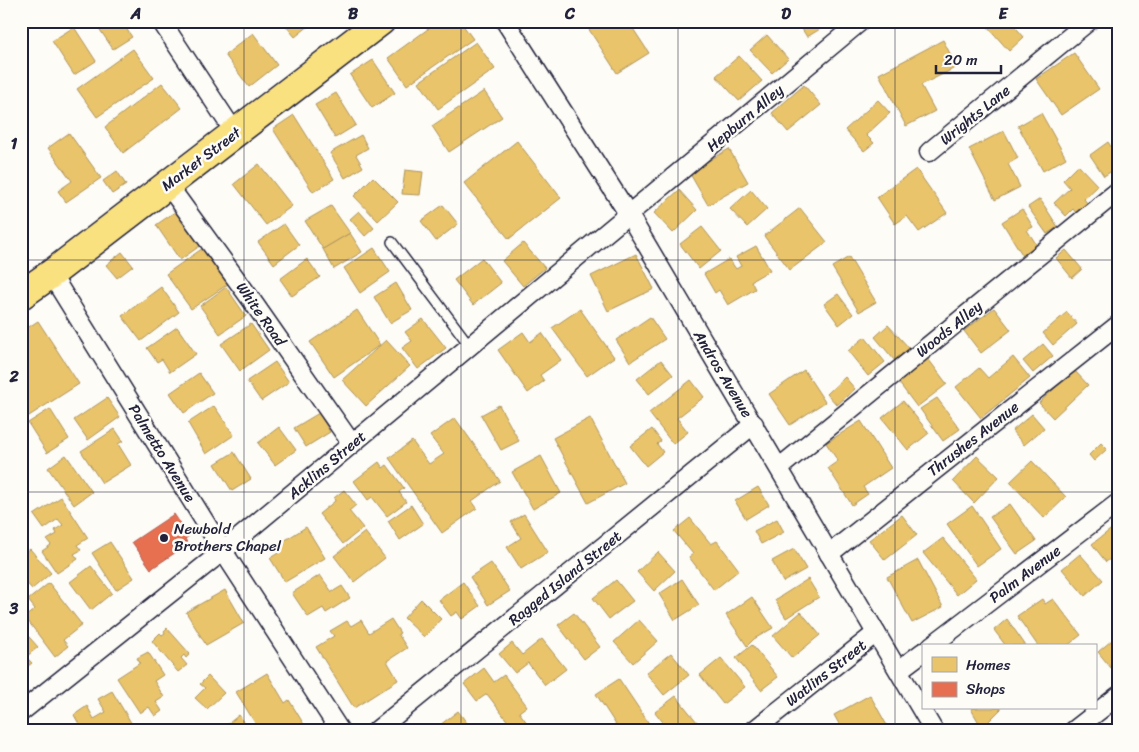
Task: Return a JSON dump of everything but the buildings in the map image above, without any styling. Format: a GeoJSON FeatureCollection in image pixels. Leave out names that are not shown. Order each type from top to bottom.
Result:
{"type":"FeatureCollection","features":[{"type":"Feature","properties":{"kind":"main road","name":"Market Street"},"geometry":{"type":"LineString","coordinates":[[21,295],[381,21]]}},
{"type":"Feature","properties":{"kind":"street"},"geometry":{"type":"LineString","coordinates":[[161,21],[236,133]]}},
{"type":"Feature","properties":{"kind":"street","name":"Andros Avenue"},"geometry":{"type":"LineString","coordinates":[[505,21],[629,215],[934,731]]}},
{"type":"Feature","properties":{"kind":"street","name":"Hepburn Alley"},"geometry":{"type":"LineString","coordinates":[[629,215],[861,21]]}},
{"type":"Feature","properties":{"kind":"street","name":"Wrights Lane"},"geometry":{"type":"LineString","coordinates":[[930,152],[1089,21]]}},
{"type":"Feature","properties":{"kind":"street","name":"White Road"},"geometry":{"type":"LineString","coordinates":[[168,184],[352,444]]}},
{"type":"Feature","properties":{"kind":"street","name":"Woods Alley"},"geometry":{"type":"LineString","coordinates":[[780,468],[1118,191]]}},
{"type":"Feature","properties":{"kind":"street","name":"Acklins Street"},"geometry":{"type":"LineString","coordinates":[[21,712],[223,551],[629,215]]}},
{"type":"Feature","properties":{"kind":"street","name":"Palmetto Avenue"},"geometry":{"type":"LineString","coordinates":[[51,274],[223,551],[340,731]]}},
{"type":"Feature","properties":{"kind":"street","name":"Thrushes Avenue"},"geometry":{"type":"LineString","coordinates":[[829,554],[1118,325]]}},
{"type":"Feature","properties":{"kind":"street","name":"Ragged Island Street"},"geometry":{"type":"LineString","coordinates":[[376,731],[754,424]]}},
{"type":"Feature","properties":{"kind":"street","name":"Palm Avenue"},"geometry":{"type":"LineString","coordinates":[[934,644],[1118,503]]}},
{"type":"Feature","properties":{"kind":"street","name":"Watlins Street"},"geometry":{"type":"LineString","coordinates":[[753,731],[876,634]]}},
{"type":"Feature","properties":{"kind":"street"},"geometry":{"type":"LineString","coordinates":[[899,670],[922,653]]}},
{"type":"Feature","properties":{"kind":"street"},"geometry":{"type":"LineString","coordinates":[[1073,731],[1118,696]]}},
{"type":"Feature","properties":{"kind":"lane"},"geometry":{"type":"LineString","coordinates":[[392,242],[470,346]]}},
{"type":"Feature","properties":{"kind":"place","name":"Newbold Brothers Chapel"},"geometry":{"type":"Point","coordinates":[164,538]}}]}
